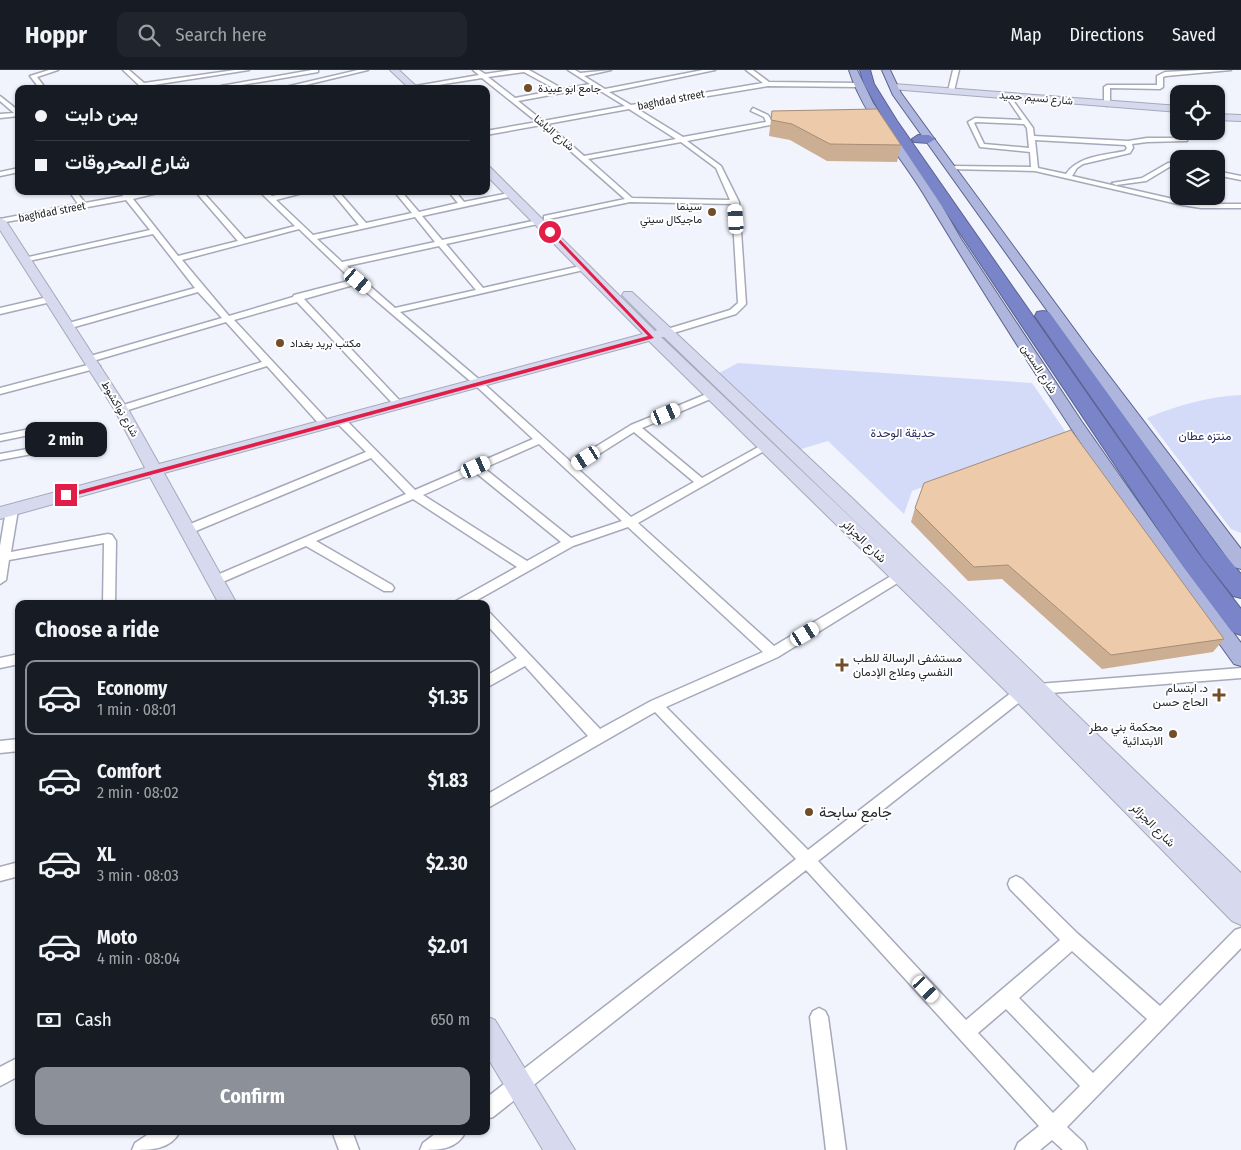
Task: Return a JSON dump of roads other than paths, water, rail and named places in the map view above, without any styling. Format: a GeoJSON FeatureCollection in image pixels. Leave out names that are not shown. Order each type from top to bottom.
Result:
{"type":"FeatureCollection","features":[{"type":"Feature","properties":{"kind":"highway","name":"شارع الستين"},"geometry":{"type":"LineString","coordinates":[[876,70],[916,147],[1016,303],[1190,559],[1241,626]]}},
{"type":"Feature","properties":{"kind":"highway","name":"شارع الستين"},"geometry":{"type":"LineString","coordinates":[[861,78],[869,84],[1034,304],[1081,359],[1212,553],[1241,590]]}},
{"type":"Feature","properties":{"kind":"highway"},"geometry":{"type":"LineString","coordinates":[[1016,303],[1034,304]]}},
{"type":"Feature","properties":{"kind":"highway"},"geometry":{"type":"LineString","coordinates":[[1074,423],[1097,424]]}},
{"type":"Feature","properties":{"kind":"main road"},"geometry":{"type":"LineString","coordinates":[[383,70],[399,85]]}},
{"type":"Feature","properties":{"kind":"main road"},"geometry":{"type":"LineString","coordinates":[[394,70],[411,85]]}},
{"type":"Feature","properties":{"kind":"main road","name":"شارع الستين"},"geometry":{"type":"LineString","coordinates":[[853,70],[861,78],[876,122],[950,168],[1081,359],[1238,554]]}},
{"type":"Feature","properties":{"kind":"main road","name":"شارع الستين"},"geometry":{"type":"LineString","coordinates":[[886,70],[916,147],[1074,423],[1171,564],[1241,658]]}},
{"type":"Feature","properties":{"kind":"main road","name":"شارع نسيم حميد"},"geometry":{"type":"LineString","coordinates":[[895,90],[951,91],[1170,113]]}},
{"type":"Feature","properties":{"kind":"main road","name":"شارع نسيم حميد"},"geometry":{"type":"LineString","coordinates":[[895,90],[1012,101],[1107,106]]}},
{"type":"Feature","properties":{"kind":"main road"},"geometry":{"type":"LineString","coordinates":[[1225,112],[1241,113]]}},
{"type":"Feature","properties":{"kind":"main road"},"geometry":{"type":"LineString","coordinates":[[1225,117],[1241,118]]}},
{"type":"Feature","properties":{"kind":"main road","name":"شارع الجزائر"},"geometry":{"type":"LineString","coordinates":[[490,163],[543,219],[659,334],[1030,691],[1241,889]]}},
{"type":"Feature","properties":{"kind":"main road","name":"شارع الجزائر"},"geometry":{"type":"LineString","coordinates":[[490,173],[511,194],[543,219],[585,267],[659,334],[712,395],[766,447],[837,505],[900,576],[1030,691],[1241,913]]}},
{"type":"Feature","properties":{"kind":"main road","name":"شارع نواكشوط"},"geometry":{"type":"LineString","coordinates":[[0,221],[93,362],[156,471],[226,600]]}},
{"type":"Feature","properties":{"kind":"main road"},"geometry":{"type":"LineString","coordinates":[[6,511],[659,334]]}},
{"type":"Feature","properties":{"kind":"street"},"geometry":{"type":"LineString","coordinates":[[39,85],[33,76],[55,70]]}},
{"type":"Feature","properties":{"kind":"street"},"geometry":{"type":"LineString","coordinates":[[126,70],[143,85]]}},
{"type":"Feature","properties":{"kind":"street"},"geometry":{"type":"LineString","coordinates":[[156,85],[246,70]]}},
{"type":"Feature","properties":{"kind":"street"},"geometry":{"type":"LineString","coordinates":[[298,85],[365,70]]}},
{"type":"Feature","properties":{"kind":"street","name":"شارع الباشا"},"geometry":{"type":"LineString","coordinates":[[476,70],[584,158],[630,200]]}},
{"type":"Feature","properties":{"kind":"street"},"geometry":{"type":"LineString","coordinates":[[432,85],[524,70],[562,91]]}},
{"type":"Feature","properties":{"kind":"street"},"geometry":{"type":"LineString","coordinates":[[571,70],[680,139],[719,167],[735,202],[742,304],[733,312],[659,334]]}},
{"type":"Feature","properties":{"kind":"street"},"geometry":{"type":"LineString","coordinates":[[578,75],[608,70]]}},
{"type":"Feature","properties":{"kind":"street"},"geometry":{"type":"LineString","coordinates":[[603,91],[693,72],[712,70]]}},
{"type":"Feature","properties":{"kind":"street"},"geometry":{"type":"LineString","coordinates":[[749,70],[768,84]]}},
{"type":"Feature","properties":{"kind":"street"},"geometry":{"type":"LineString","coordinates":[[951,91],[956,70]]}},
{"type":"Feature","properties":{"kind":"street"},"geometry":{"type":"LineString","coordinates":[[1107,106],[1107,87],[1109,86],[1160,87],[1160,76],[1165,74],[1228,70]]}},
{"type":"Feature","properties":{"kind":"street"},"geometry":{"type":"LineString","coordinates":[[238,85],[312,71],[320,80]]}},
{"type":"Feature","properties":{"kind":"street"},"geometry":{"type":"LineString","coordinates":[[204,76],[223,85]]}},
{"type":"Feature","properties":{"kind":"street","name":"baghdad street"},"geometry":{"type":"LineString","coordinates":[[490,133],[768,84],[861,78]]}},
{"type":"Feature","properties":{"kind":"street"},"geometry":{"type":"LineString","coordinates":[[666,79],[672,83]]}},
{"type":"Feature","properties":{"kind":"street"},"geometry":{"type":"LineString","coordinates":[[514,100],[595,86]]}},
{"type":"Feature","properties":{"kind":"street"},"geometry":{"type":"LineString","coordinates":[[686,92],[693,96]]}},
{"type":"Feature","properties":{"kind":"street"},"geometry":{"type":"LineString","coordinates":[[0,98],[15,111]]}},
{"type":"Feature","properties":{"kind":"street"},"geometry":{"type":"LineString","coordinates":[[1012,101],[1026,122],[1032,138],[1035,169]]}},
{"type":"Feature","properties":{"kind":"street"},"geometry":{"type":"LineString","coordinates":[[753,110],[766,116],[770,123]]}},
{"type":"Feature","properties":{"kind":"street"},"geometry":{"type":"LineString","coordinates":[[0,116],[15,114]]}},
{"type":"Feature","properties":{"kind":"street"},"geometry":{"type":"LineString","coordinates":[[1026,122],[975,120],[971,122],[982,146],[1034,150]]}},
{"type":"Feature","properties":{"kind":"street"},"geometry":{"type":"LineString","coordinates":[[584,158],[770,123],[798,123]]}},
{"type":"Feature","properties":{"kind":"street"},"geometry":{"type":"LineString","coordinates":[[1032,138],[1128,143],[1147,140],[1170,140]]}},
{"type":"Feature","properties":{"kind":"street"},"geometry":{"type":"LineString","coordinates":[[1069,175],[1076,165],[1128,152],[1130,148],[1128,143]]}},
{"type":"Feature","properties":{"kind":"street"},"geometry":{"type":"LineString","coordinates":[[1098,183],[1144,180],[1170,164]]}},
{"type":"Feature","properties":{"kind":"street"},"geometry":{"type":"LineString","coordinates":[[950,168],[1035,169],[1069,175],[1182,203],[1201,206],[1241,206]]}},
{"type":"Feature","properties":{"kind":"street"},"geometry":{"type":"LineString","coordinates":[[0,174],[15,171]]}},
{"type":"Feature","properties":{"kind":"street"},"geometry":{"type":"LineString","coordinates":[[1225,175],[1241,178]]}},
{"type":"Feature","properties":{"kind":"street"},"geometry":{"type":"LineString","coordinates":[[310,238],[511,194]]}},
{"type":"Feature","properties":{"kind":"street"},"geometry":{"type":"LineString","coordinates":[[75,195],[83,206]]}},
{"type":"Feature","properties":{"kind":"street","name":"baghdad street"},"geometry":{"type":"LineString","coordinates":[[0,221],[83,206],[122,195]]}},
{"type":"Feature","properties":{"kind":"street"},"geometry":{"type":"LineString","coordinates":[[126,195],[200,289],[268,363],[332,422],[373,453],[413,494],[527,567]]}},
{"type":"Feature","properties":{"kind":"street"},"geometry":{"type":"LineString","coordinates":[[202,195],[244,242]]}},
{"type":"Feature","properties":{"kind":"street"},"geometry":{"type":"LineString","coordinates":[[266,195],[358,281],[479,384],[773,653]]}},
{"type":"Feature","properties":{"kind":"street"},"geometry":{"type":"LineString","coordinates":[[269,199],[288,195]]}},
{"type":"Feature","properties":{"kind":"street"},"geometry":{"type":"LineString","coordinates":[[337,195],[364,226]]}},
{"type":"Feature","properties":{"kind":"street"},"geometry":{"type":"LineString","coordinates":[[400,195],[441,241],[481,291]]}},
{"type":"Feature","properties":{"kind":"street"},"geometry":{"type":"LineString","coordinates":[[454,195],[462,205]]}},
{"type":"Feature","properties":{"kind":"street"},"geometry":{"type":"LineString","coordinates":[[340,265],[630,200],[735,202]]}},
{"type":"Feature","properties":{"kind":"street"},"geometry":{"type":"LineString","coordinates":[[177,259],[299,227]]}},
{"type":"Feature","properties":{"kind":"street"},"geometry":{"type":"LineString","coordinates":[[27,260],[156,231]]}},
{"type":"Feature","properties":{"kind":"street"},"geometry":{"type":"LineString","coordinates":[[395,311],[585,267]]}},
{"type":"Feature","properties":{"kind":"street"},"geometry":{"type":"LineString","coordinates":[[0,391],[228,318],[358,281]]}},
{"type":"Feature","properties":{"kind":"street"},"geometry":{"type":"LineString","coordinates":[[68,326],[200,289]]}},
{"type":"Feature","properties":{"kind":"street"},"geometry":{"type":"LineString","coordinates":[[297,297],[399,405]]}},
{"type":"Feature","properties":{"kind":"street"},"geometry":{"type":"LineString","coordinates":[[0,311],[52,299]]}},
{"type":"Feature","properties":{"kind":"street"},"geometry":{"type":"LineString","coordinates":[[121,410],[268,363]]}},
{"type":"Feature","properties":{"kind":"street"},"geometry":{"type":"LineString","coordinates":[[570,468],[635,427],[712,395]]}},
{"type":"Feature","properties":{"kind":"street"},"geometry":{"type":"LineString","coordinates":[[635,427],[700,482]]}},
{"type":"Feature","properties":{"kind":"street"},"geometry":{"type":"LineString","coordinates":[[0,438],[30,432]]}},
{"type":"Feature","properties":{"kind":"street"},"geometry":{"type":"LineString","coordinates":[[214,581],[308,542],[538,440]]}},
{"type":"Feature","properties":{"kind":"street"},"geometry":{"type":"LineString","coordinates":[[0,458],[76,443]]}},
{"type":"Feature","properties":{"kind":"street"},"geometry":{"type":"LineString","coordinates":[[471,600],[569,543],[629,523],[766,447]]}},
{"type":"Feature","properties":{"kind":"street"},"geometry":{"type":"LineString","coordinates":[[187,530],[373,453]]}},
{"type":"Feature","properties":{"kind":"street"},"geometry":{"type":"LineString","coordinates":[[476,467],[569,543]]}},
{"type":"Feature","properties":{"kind":"street"},"geometry":{"type":"LineString","coordinates":[[0,580],[6,511]]}},
{"type":"Feature","properties":{"kind":"street"},"geometry":{"type":"LineString","coordinates":[[3,557],[108,538],[110,541],[108,600]]}},
{"type":"Feature","properties":{"kind":"street"},"geometry":{"type":"LineString","coordinates":[[308,542],[388,588]]}},
{"type":"Feature","properties":{"kind":"street"},"geometry":{"type":"LineString","coordinates":[[490,801],[598,737],[656,706],[773,653],[900,576]]}},
{"type":"Feature","properties":{"kind":"street"},"geometry":{"type":"LineString","coordinates":[[490,620],[598,737]]}},
{"type":"Feature","properties":{"kind":"street"},"geometry":{"type":"LineString","coordinates":[[490,680],[526,659]]}},
{"type":"Feature","properties":{"kind":"street"},"geometry":{"type":"LineString","coordinates":[[0,663],[15,660]]}},
{"type":"Feature","properties":{"kind":"street"},"geometry":{"type":"LineString","coordinates":[[490,1107],[806,859],[1030,691],[1241,673]]}},
{"type":"Feature","properties":{"kind":"street"},"geometry":{"type":"LineString","coordinates":[[656,706],[806,859],[1053,1127],[1077,1150]]}},
{"type":"Feature","properties":{"kind":"street"},"geometry":{"type":"LineString","coordinates":[[0,747],[15,745]]}},
{"type":"Feature","properties":{"kind":"street"},"geometry":{"type":"LineString","coordinates":[[0,874],[15,870]]}},
{"type":"Feature","properties":{"kind":"street"},"geometry":{"type":"LineString","coordinates":[[1016,884],[1072,940],[1160,1018]]}},
{"type":"Feature","properties":{"kind":"street"},"geometry":{"type":"LineString","coordinates":[[1025,1150],[1053,1127],[1241,936]]}},
{"type":"Feature","properties":{"kind":"street"},"geometry":{"type":"LineString","coordinates":[[966,1032],[1072,940]]}},
{"type":"Feature","properties":{"kind":"street"},"geometry":{"type":"LineString","coordinates":[[1006,997],[1093,1086]]}},
{"type":"Feature","properties":{"kind":"street"},"geometry":{"type":"LineString","coordinates":[[819,1017],[836,1150]]}},
{"type":"Feature","properties":{"kind":"street"},"geometry":{"type":"LineString","coordinates":[[490,1035],[560,1150]]}},
{"type":"Feature","properties":{"kind":"street"},"geometry":{"type":"LineString","coordinates":[[0,1077],[15,1068]]}},
{"type":"Feature","properties":{"kind":"street"},"geometry":{"type":"LineString","coordinates":[[142,1150],[164,1135]]}},
{"type":"Feature","properties":{"kind":"street"},"geometry":{"type":"LineString","coordinates":[[343,1135],[349,1150]]}},
{"type":"Feature","properties":{"kind":"street"},"geometry":{"type":"LineString","coordinates":[[430,1150],[451,1135]]}},
{"type":"Feature","properties":{"kind":"place","name":"جامع ابو عبيدة"},"geometry":{"type":"Point","coordinates":[528,88]}},
{"type":"Feature","properties":{"kind":"place","name":"سينما ماجيكال سيتي"},"geometry":{"type":"Point","coordinates":[712,212]}},
{"type":"Feature","properties":{"kind":"place","name":"مكتب بريد بغداد"},"geometry":{"type":"Point","coordinates":[280,343]}},
{"type":"Feature","properties":{"kind":"place","name":"مستشفى الرسالة للطب النفسي وعلاج الإدمان"},"geometry":{"type":"Point","coordinates":[842,665]}},
{"type":"Feature","properties":{"kind":"place","name":"د. ابتسام الحاج حسن"},"geometry":{"type":"Point","coordinates":[1219,695]}},
{"type":"Feature","properties":{"kind":"place","name":"محكمة بني مطر الابتدائية"},"geometry":{"type":"Point","coordinates":[1173,734]}},
{"type":"Feature","properties":{"kind":"place","name":"جامع سابحة"},"geometry":{"type":"Point","coordinates":[809,812]}},
{"type":"Feature","properties":{"kind":"park label","name":"حديقة الوحدة"},"geometry":{"type":"Point","coordinates":[903,433]}},
{"type":"Feature","properties":{"kind":"park label","name":"منتزه عطان"},"geometry":{"type":"Point","coordinates":[1205,436]}}]}
